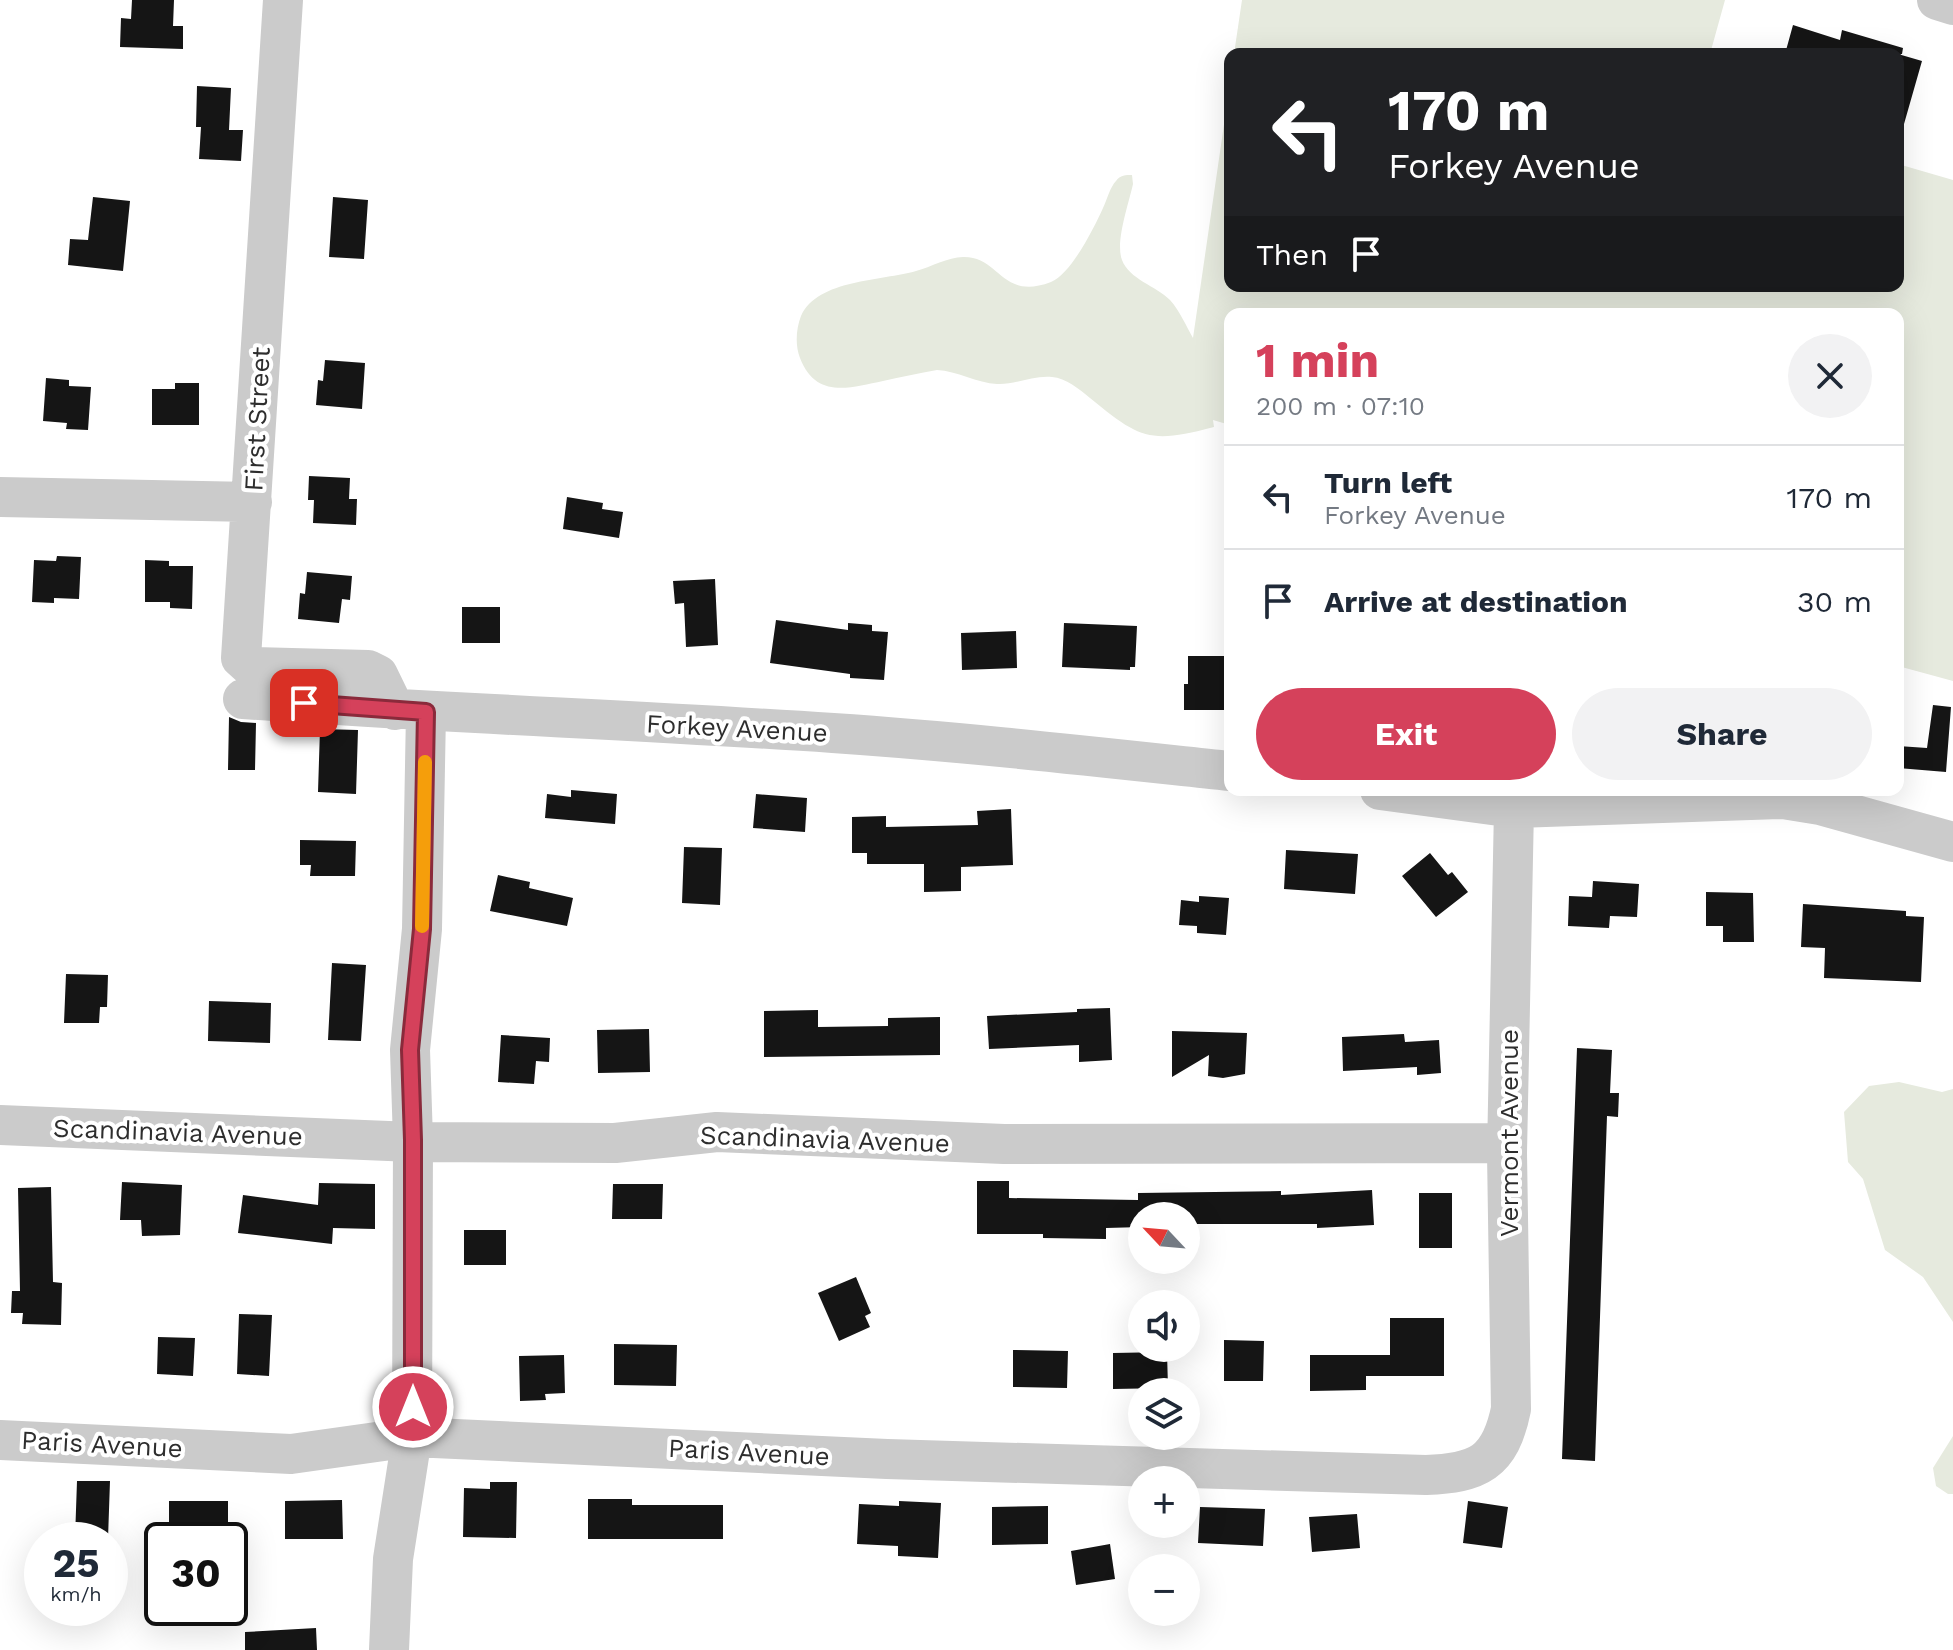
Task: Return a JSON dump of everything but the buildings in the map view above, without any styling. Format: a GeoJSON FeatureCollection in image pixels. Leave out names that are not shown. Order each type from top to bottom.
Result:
{"type":"FeatureCollection","features":[{"type":"Feature","properties":{"kind":"street","name":"First Street"},"geometry":{"type":"LineString","coordinates":[[283,0],[241,658],[251,667],[368,670],[378,675],[411,711]]}},
{"type":"Feature","properties":{"kind":"street"},"geometry":{"type":"LineString","coordinates":[[1937,0],[1953,5]]}},
{"type":"Feature","properties":{"kind":"street"},"geometry":{"type":"LineString","coordinates":[[0,497],[252,502]]}},
{"type":"Feature","properties":{"kind":"street","name":"Forkey Avenue"},"geometry":{"type":"LineString","coordinates":[[243,699],[835,733],[1224,770]]}},
{"type":"Feature","properties":{"kind":"street"},"geometry":{"type":"LineString","coordinates":[[389,1650],[393,1559],[412,1437],[413,1142],[410,1050],[422,929],[411,711]]}},
{"type":"Feature","properties":{"kind":"street"},"geometry":{"type":"LineString","coordinates":[[1425,796],[1514,808],[1783,799],[1820,805],[1953,842]]}},
{"type":"Feature","properties":{"kind":"street","name":"Vermont Avenue"},"geometry":{"type":"LineString","coordinates":[[1492,1454],[1502,1441],[1511,1409],[1507,1143],[1514,808]]}},
{"type":"Feature","properties":{"kind":"street","name":"Scandinavia Avenue"},"geometry":{"type":"LineString","coordinates":[[0,1125],[413,1142],[615,1143],[717,1132],[1004,1144],[1507,1143]]}},
{"type":"Feature","properties":{"kind":"street","name":"Paris Avenue"},"geometry":{"type":"LineString","coordinates":[[0,1440],[291,1454],[412,1437],[902,1459],[1426,1475],[1474,1469],[1492,1454]]}},
{"type":"Feature","properties":{"kind":"shaded area"},"geometry":{"type":"Polygon","coordinates":[[[1242,0],[1725,0],[1712,48],[1235,48],[1242,0]]]}},
{"type":"Feature","properties":{"kind":"shaded area"},"geometry":{"type":"Polygon","coordinates":[[[1224,124],[1224,292],[1904,292],[1904,166],[1953,180],[1953,681],[1904,668],[1904,308],[1224,308],[1224,423],[1213,420],[1214,427],[1160,436],[1134,430],[1077,388],[1057,378],[1038,377],[997,384],[937,370],[835,388],[815,380],[807,371],[797,348],[798,326],[809,304],[821,295],[852,283],[916,271],[957,257],[985,263],[1021,286],[1051,282],[1066,270],[1081,250],[1114,184],[1128,175],[1132,175],[1133,184],[1121,233],[1122,260],[1130,272],[1170,300],[1193,338],[1224,124]]]}},
{"type":"Feature","properties":{"kind":"shaded area"},"geometry":{"type":"Polygon","coordinates":[[[1899,1082],[1942,1092],[1953,1089],[1953,1322],[1923,1277],[1885,1250],[1863,1179],[1848,1162],[1844,1112],[1869,1086],[1899,1082]]]}},
{"type":"Feature","properties":{"kind":"shaded area"},"geometry":{"type":"Polygon","coordinates":[[[1953,1436],[1953,1494],[1948,1494],[1936,1486],[1933,1468],[1953,1436]]]}},
{"type":"Feature","properties":{"kind":"slow traffic"},"geometry":{"type":"LineString","coordinates":[[422,926],[425,762]]}},
{"type":"Feature","properties":{"kind":"route"},"geometry":{"type":"LineString","coordinates":[[304,703],[426,712],[422,929],[410,1050],[413,1407]]}}]}
